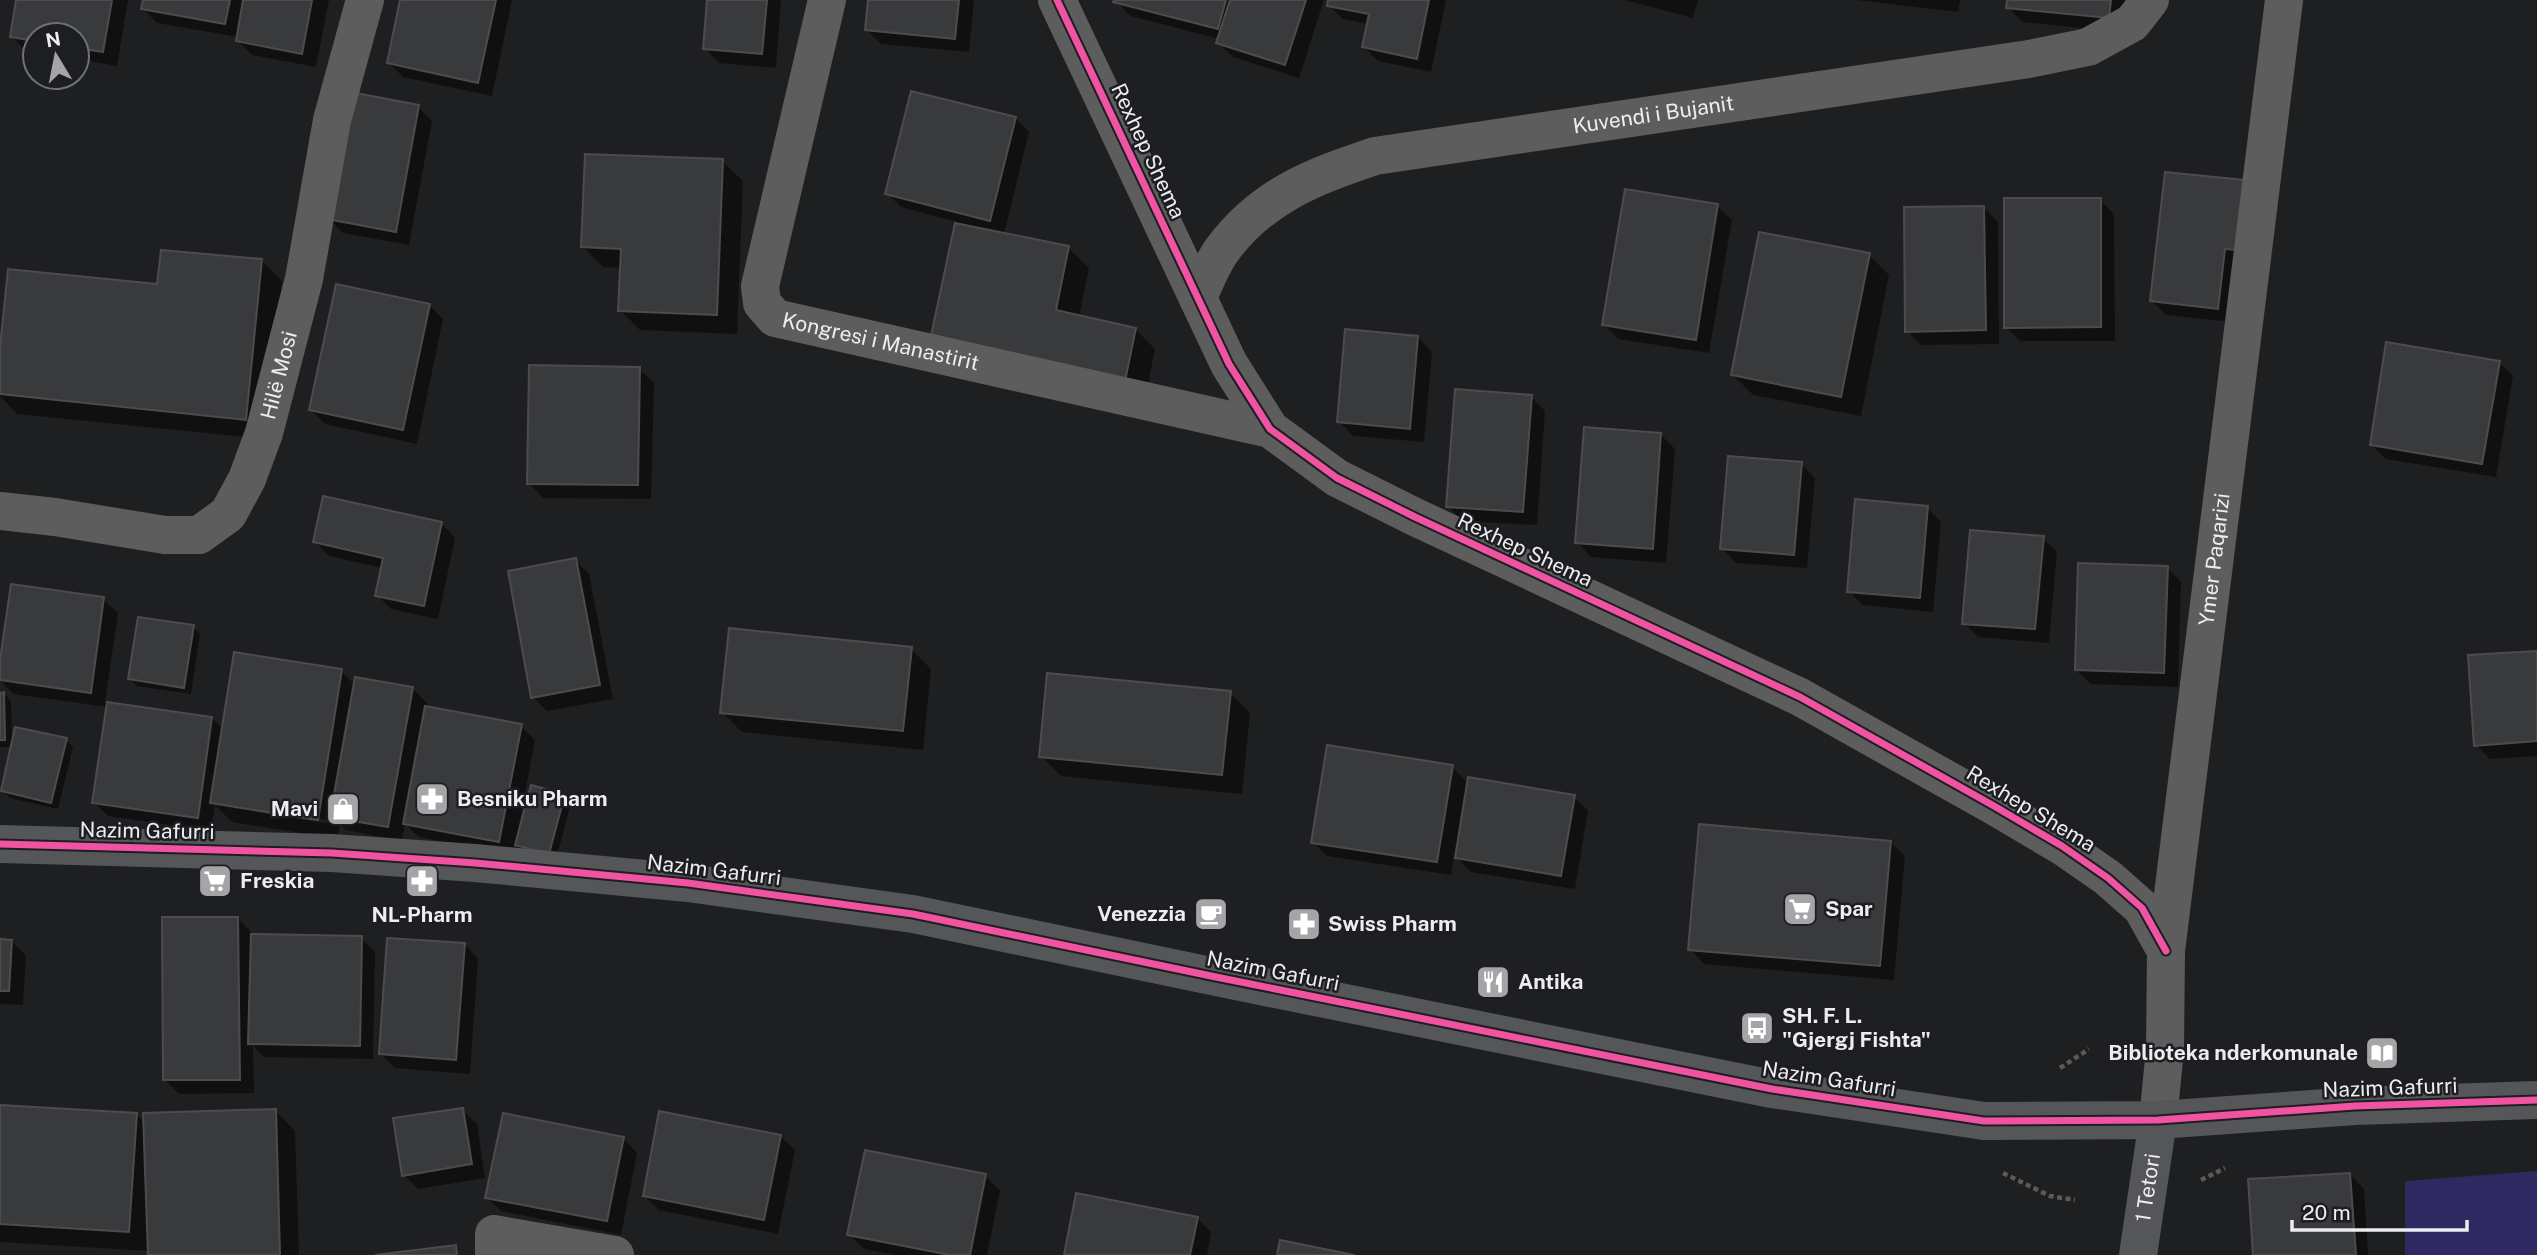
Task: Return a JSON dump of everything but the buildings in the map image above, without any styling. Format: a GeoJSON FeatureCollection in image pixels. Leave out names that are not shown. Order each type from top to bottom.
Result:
{"type":"FeatureCollection","features":[{"type":"Feature","properties":{"kind":"street","name":"Hilë Mosi"},"geometry":{"type":"LineString","coordinates":[[0,511],[165,535],[199,535],[228,514],[247,480],[264,433],[304,278],[332,120],[365,0]]}},
{"type":"Feature","properties":{"kind":"street","name":"Kongresi i Manastirit"},"geometry":{"type":"LineString","coordinates":[[827,0],[760,286],[762,303],[775,318],[1270,429]]}},
{"type":"Feature","properties":{"kind":"street","name":"Rexhep Shema"},"geometry":{"type":"LineString","coordinates":[[1057,0],[1229,364],[1270,429],[1337,478],[1427,523],[1800,697],[1994,806],[2062,846],[2108,878],[2142,908],[2166,951]]}},
{"type":"Feature","properties":{"kind":"street","name":"Kuvendi i Bujanit"},"geometry":{"type":"LineString","coordinates":[[1198,298],[1221,251],[1254,213],[1311,178],[1375,156],[2029,59],[2088,47],[2132,23],[2150,0]]}},
{"type":"Feature","properties":{"kind":"street","name":"Ymer Paqarizi"},"geometry":{"type":"LineString","coordinates":[[2158,1120],[2165,1049],[2166,951],[2284,0]]}},
{"type":"Feature","properties":{"kind":"street","name":"Nazim Gafurri"},"geometry":{"type":"LineString","coordinates":[[0,845],[332,853],[475,863],[688,883],[914,914],[1772,1089],[1984,1121],[2158,1120],[2347,1106],[2537,1100]]}},
{"type":"Feature","properties":{"kind":"street","name":"1 Tetori"},"geometry":{"type":"LineString","coordinates":[[2138,1255],[2158,1120]]}},
{"type":"Feature","properties":{"kind":"street"},"geometry":{"type":"LineString","coordinates":[[494,1255],[494,1234],[615,1255]]}},
{"type":"Feature","properties":{"kind":"path"},"geometry":{"type":"LineString","coordinates":[[1993,1168],[2050,1196],[2075,1199]]}},
{"type":"Feature","properties":{"kind":"shaded area"},"geometry":{"type":"Polygon","coordinates":[[[2537,1171],[2537,1255],[2405,1255],[2405,1181],[2537,1171]]]}},
{"type":"Feature","properties":{"kind":"cycle path"},"geometry":{"type":"LineString","coordinates":[[1057,0],[1229,364],[1270,429],[1337,478],[1800,697],[1994,806],[2062,846],[2108,878],[2142,908],[2166,951]]}},
{"type":"Feature","properties":{"kind":"cycle path"},"geometry":{"type":"LineString","coordinates":[[0,844],[332,853],[475,863],[688,883],[913,914],[1772,1089],[1984,1121],[2158,1120],[2355,1106],[2537,1100]]}},
{"type":"Feature","properties":{"kind":"place","name":"Besniku Pharm"},"geometry":{"type":"Point","coordinates":[432,799]}},
{"type":"Feature","properties":{"kind":"place","name":"Mavi"},"geometry":{"type":"Point","coordinates":[343,809]}},
{"type":"Feature","properties":{"kind":"place","name":"Freskia"},"geometry":{"type":"Point","coordinates":[215,881]}},
{"type":"Feature","properties":{"kind":"place","name":"NL-Pharm"},"geometry":{"type":"Point","coordinates":[422,881]}},
{"type":"Feature","properties":{"kind":"place","name":"Spar"},"geometry":{"type":"Point","coordinates":[1800,909]}},
{"type":"Feature","properties":{"kind":"place","name":"Venezzia"},"geometry":{"type":"Point","coordinates":[1211,914]}},
{"type":"Feature","properties":{"kind":"place","name":"Swiss Pharm"},"geometry":{"type":"Point","coordinates":[1304,924]}},
{"type":"Feature","properties":{"kind":"place","name":"Antika"},"geometry":{"type":"Point","coordinates":[1493,982]}},
{"type":"Feature","properties":{"kind":"place","name":"SH. F. L. \"Gjergj Fishta\""},"geometry":{"type":"Point","coordinates":[1757,1028]}},
{"type":"Feature","properties":{"kind":"place","name":"Biblioteka nderkomunale"},"geometry":{"type":"Point","coordinates":[2382,1053]}}]}
